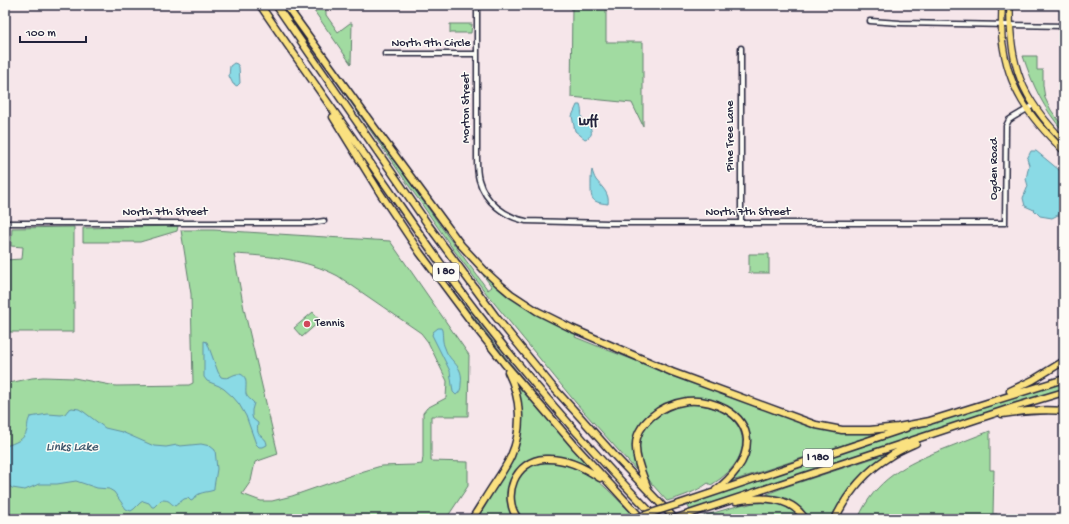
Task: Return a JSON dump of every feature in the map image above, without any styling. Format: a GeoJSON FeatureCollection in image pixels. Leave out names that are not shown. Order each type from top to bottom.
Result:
{"type":"FeatureCollection","features":[{"type":"Feature","properties":{"kind":"highway","name":"I 80"},"geometry":{"type":"LineString","coordinates":[[260,5],[432,252],[478,314],[517,363],[582,439],[657,519]]}},
{"type":"Feature","properties":{"kind":"highway","name":"I 80"},"geometry":{"type":"LineString","coordinates":[[276,5],[429,226],[496,317],[580,418],[674,519]]}},
{"type":"Feature","properties":{"kind":"highway"},"geometry":{"type":"LineString","coordinates":[[286,5],[461,245],[498,283],[511,294],[537,311],[599,341],[672,372],[816,425],[842,430],[870,430],[930,421]]}},
{"type":"Feature","properties":{"kind":"highway"},"geometry":{"type":"LineString","coordinates":[[302,64],[376,186],[420,253],[472,324],[545,412],[642,519]]}},
{"type":"Feature","properties":{"kind":"highway"},"geometry":{"type":"LineString","coordinates":[[983,403],[1033,380],[1064,361]]}},
{"type":"Feature","properties":{"kind":"highway"},"geometry":{"type":"LineString","coordinates":[[472,519],[505,466],[514,447],[517,436],[519,415],[517,398],[512,381],[504,364]]}},
{"type":"Feature","properties":{"kind":"highway","name":"I 180"},"geometry":{"type":"LineString","coordinates":[[633,519],[983,403],[1064,379]]}},
{"type":"Feature","properties":{"kind":"highway","name":"I 180"},"geometry":{"type":"LineString","coordinates":[[674,519],[934,433],[1064,392]]}},
{"type":"Feature","properties":{"kind":"highway"},"geometry":{"type":"LineString","coordinates":[[649,492],[637,458],[636,443],[639,432],[647,420],[660,410],[678,403],[696,401],[712,404],[729,411],[742,425],[746,438],[746,450],[740,465],[726,482],[706,495]]}},
{"type":"Feature","properties":{"kind":"highway"},"geometry":{"type":"LineString","coordinates":[[981,418],[1041,409],[1064,411]]}},
{"type":"Feature","properties":{"kind":"highway"},"geometry":{"type":"LineString","coordinates":[[835,519],[852,490],[869,472],[888,457],[934,433]]}},
{"type":"Feature","properties":{"kind":"highway"},"geometry":{"type":"LineString","coordinates":[[518,519],[513,512],[511,505],[511,488],[514,479],[521,470],[535,461],[547,459],[573,463],[592,472],[611,486]]}},
{"type":"Feature","properties":{"kind":"highway"},"geometry":{"type":"LineString","coordinates":[[713,506],[742,500],[775,500],[790,505],[800,512],[805,519]]}},
{"type":"Feature","properties":{"kind":"main road"},"geometry":{"type":"LineString","coordinates":[[1002,5],[1002,38],[1006,61],[1017,92],[1027,109],[1046,134],[1064,151]]}},
{"type":"Feature","properties":{"kind":"main road"},"geometry":{"type":"LineString","coordinates":[[1010,5],[1011,45],[1017,71],[1027,94],[1034,105],[1049,126],[1064,141]]}},
{"type":"Feature","properties":{"kind":"street","name":"Morton Street"},"geometry":{"type":"LineString","coordinates":[[478,5],[478,171],[483,191],[496,206]]}},
{"type":"Feature","properties":{"kind":"street"},"geometry":{"type":"LineString","coordinates":[[870,21],[900,23],[1064,26]]}},
{"type":"Feature","properties":{"kind":"street","name":"Pine Tree Lane"},"geometry":{"type":"LineString","coordinates":[[740,223],[741,48]]}},
{"type":"Feature","properties":{"kind":"street","name":"North 9th Circle"},"geometry":{"type":"LineString","coordinates":[[385,54],[477,54]]}},
{"type":"Feature","properties":{"kind":"street","name":"Ogden Road"},"geometry":{"type":"LineString","coordinates":[[1005,223],[1006,126],[1009,120],[1034,105]]}},
{"type":"Feature","properties":{"kind":"street","name":"North 7th Street"},"geometry":{"type":"LineString","coordinates":[[496,206],[516,219],[537,222],[1005,223]]}},
{"type":"Feature","properties":{"kind":"street","name":"North 7th Street"},"geometry":{"type":"LineString","coordinates":[[5,223],[311,223],[324,221]]}},
{"type":"Feature","properties":{"kind":"green space"},"geometry":{"type":"Polygon","coordinates":[[[310,5],[317,5],[320,9],[326,11],[326,15],[338,32],[352,23],[351,64],[310,5]]]}},
{"type":"Feature","properties":{"kind":"green space"},"geometry":{"type":"Polygon","coordinates":[[[572,5],[606,5],[606,42],[643,42],[643,126],[632,103],[571,97],[572,5]]]}},
{"type":"Feature","properties":{"kind":"green space"},"geometry":{"type":"Polygon","coordinates":[[[450,24],[472,24],[471,33],[450,33],[450,24]]]}},
{"type":"Feature","properties":{"kind":"green space"},"geometry":{"type":"Polygon","coordinates":[[[304,33],[447,235],[488,290],[492,287],[483,275],[485,274],[526,307],[549,321],[576,334],[575,337],[804,424],[879,433],[723,484],[747,454],[744,425],[716,402],[706,399],[682,399],[670,402],[649,413],[636,430],[633,440],[633,455],[636,470],[576,403],[486,293],[453,249],[303,34],[304,33]]]}},
{"type":"Feature","properties":{"kind":"green space"},"geometry":{"type":"Polygon","coordinates":[[[1023,56],[1037,56],[1037,70],[1043,70],[1045,98],[1051,110],[1064,128],[1064,132],[1050,114],[1039,96],[1023,56]]]}},
{"type":"Feature","properties":{"kind":"green space"},"geometry":{"type":"Polygon","coordinates":[[[178,226],[177,231],[140,242],[83,242],[83,228],[178,226]]]}},
{"type":"Feature","properties":{"kind":"green space"},"geometry":{"type":"Polygon","coordinates":[[[74,227],[74,332],[5,332],[5,260],[22,259],[23,247],[11,246],[12,228],[74,227]]]}},
{"type":"Feature","properties":{"kind":"green space"},"geometry":{"type":"Polygon","coordinates":[[[181,230],[214,230],[390,241],[469,355],[468,416],[431,416],[431,461],[468,462],[468,486],[446,519],[5,519],[5,384],[43,377],[74,378],[116,386],[189,385],[193,383],[191,294],[181,230]],[[234,254],[244,309],[278,454],[255,462],[251,481],[242,494],[261,501],[272,501],[292,496],[381,466],[422,464],[423,413],[427,408],[446,398],[447,381],[428,342],[421,333],[338,276],[326,270],[287,259],[234,254]]]}},
{"type":"Feature","properties":{"kind":"green space"},"geometry":{"type":"Polygon","coordinates":[[[419,245],[471,314],[525,381],[581,447],[640,511],[637,511],[581,451],[465,312],[418,246],[419,245]]]}},
{"type":"Feature","properties":{"kind":"green space"},"geometry":{"type":"Polygon","coordinates":[[[749,254],[769,254],[769,273],[749,273],[749,254]]]}},
{"type":"Feature","properties":{"kind":"green space","name":"Tennis"},"geometry":{"type":"Polygon","coordinates":[[[313,312],[320,321],[302,337],[294,328],[313,312]]]}},
{"type":"Feature","properties":{"kind":"green space"},"geometry":{"type":"Polygon","coordinates":[[[1064,382],[1064,389],[690,510],[688,506],[684,505],[899,434],[1064,382]]]}},
{"type":"Feature","properties":{"kind":"green space"},"geometry":{"type":"Polygon","coordinates":[[[516,384],[588,467],[568,458],[556,456],[534,459],[517,471],[509,486],[508,500],[515,519],[473,519],[505,469],[518,434],[516,384]]]}},
{"type":"Feature","properties":{"kind":"green space"},"geometry":{"type":"Polygon","coordinates":[[[689,404],[709,407],[724,413],[735,422],[741,434],[742,446],[738,460],[727,473],[711,485],[708,483],[693,492],[667,501],[645,474],[637,446],[639,437],[646,425],[663,412],[675,407],[689,404]]]}},
{"type":"Feature","properties":{"kind":"green space"},"geometry":{"type":"Polygon","coordinates":[[[990,431],[990,470],[994,470],[993,514],[997,514],[997,519],[858,519],[873,493],[883,483],[905,467],[930,455],[990,431]]]}},
{"type":"Feature","properties":{"kind":"green space"},"geometry":{"type":"Polygon","coordinates":[[[892,452],[878,462],[833,519],[808,519],[775,498],[767,496],[767,494],[785,487],[892,452]]]}},
{"type":"Feature","properties":{"kind":"green space"},"geometry":{"type":"Polygon","coordinates":[[[540,462],[572,466],[583,471],[603,485],[631,513],[612,519],[521,519],[514,504],[514,488],[521,474],[527,468],[540,462]]]}},
{"type":"Feature","properties":{"kind":"green space"},"geometry":{"type":"Polygon","coordinates":[[[753,503],[779,504],[790,509],[801,519],[694,519],[744,504],[746,505],[753,503]]]}},
{"type":"Feature","properties":{"kind":"water"},"geometry":{"type":"Polygon","coordinates":[[[234,63],[239,67],[240,83],[237,86],[233,84],[229,76],[230,66],[234,63]]]}},
{"type":"Feature","properties":{"kind":"water"},"geometry":{"type":"Polygon","coordinates":[[[577,105],[580,105],[582,119],[590,126],[591,135],[585,139],[575,131],[572,116],[577,105]]]}},
{"type":"Feature","properties":{"kind":"water"},"geometry":{"type":"Polygon","coordinates":[[[1031,151],[1036,151],[1064,174],[1064,216],[1058,215],[1052,218],[1040,216],[1034,210],[1025,206],[1023,198],[1028,186],[1026,179],[1029,165],[1027,159],[1031,151]]]}},
{"type":"Feature","properties":{"kind":"water"},"geometry":{"type":"Polygon","coordinates":[[[592,170],[596,180],[607,194],[608,204],[595,201],[593,199],[591,188],[592,170]]]}},
{"type":"Feature","properties":{"kind":"water"},"geometry":{"type":"Polygon","coordinates":[[[438,328],[441,328],[442,330],[443,344],[447,353],[459,368],[461,387],[456,395],[453,392],[450,371],[432,335],[438,328]]]}},
{"type":"Feature","properties":{"kind":"water"},"geometry":{"type":"Polygon","coordinates":[[[204,341],[207,342],[221,377],[227,378],[240,374],[245,377],[247,397],[254,403],[252,416],[258,423],[257,429],[259,435],[265,439],[267,445],[259,447],[256,444],[246,416],[233,397],[224,389],[207,381],[204,377],[204,341]]]}},
{"type":"Feature","properties":{"kind":"water","name":"Links Lake"},"geometry":{"type":"Polygon","coordinates":[[[72,408],[79,409],[84,412],[105,428],[122,432],[154,446],[166,447],[201,444],[210,446],[215,450],[217,469],[214,490],[197,495],[191,501],[188,498],[184,499],[175,506],[168,501],[161,500],[154,507],[152,507],[149,503],[143,501],[131,511],[126,509],[114,492],[109,489],[97,488],[76,481],[57,484],[39,484],[25,490],[12,488],[8,485],[5,480],[5,447],[19,441],[24,436],[30,417],[48,414],[61,415],[65,414],[72,408]]]}},
{"type":"Feature","properties":{"kind":"place","name":"Tennis"},"geometry":{"type":"Point","coordinates":[307,324]}},
{"type":"Feature","properties":{"kind":"district","name":"Luff"},"geometry":{"type":"Point","coordinates":[588,121]}}]}
